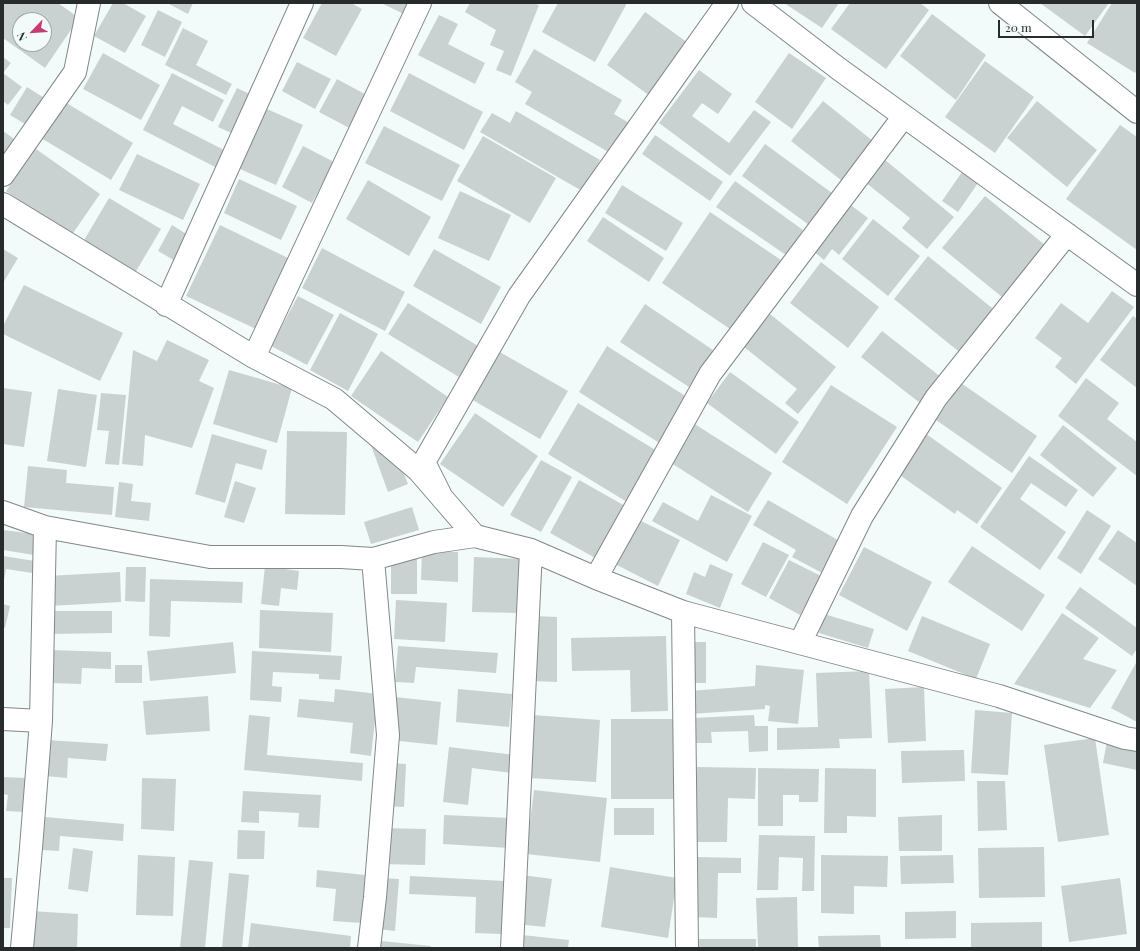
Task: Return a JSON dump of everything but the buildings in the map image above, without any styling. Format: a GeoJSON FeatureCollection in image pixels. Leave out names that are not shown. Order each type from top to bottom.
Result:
{"type":"FeatureCollection","features":[{"type":"Feature","properties":{"kind":"street"},"geometry":{"type":"LineString","coordinates":[[3,175],[75,72],[90,3]]}},
{"type":"Feature","properties":{"kind":"street"},"geometry":{"type":"LineString","coordinates":[[166,305],[302,3]]}},
{"type":"Feature","properties":{"kind":"street"},"geometry":{"type":"LineString","coordinates":[[254,357],[420,3]]}},
{"type":"Feature","properties":{"kind":"street"},"geometry":{"type":"LineString","coordinates":[[442,498],[424,462],[515,303],[727,3]]}},
{"type":"Feature","properties":{"kind":"street"},"geometry":{"type":"LineString","coordinates":[[752,3],[838,68],[1137,285]]}},
{"type":"Feature","properties":{"kind":"street"},"geometry":{"type":"LineString","coordinates":[[1000,3],[1137,112]]}},
{"type":"Feature","properties":{"kind":"street"},"geometry":{"type":"LineString","coordinates":[[596,578],[710,374],[904,116]]}},
{"type":"Feature","properties":{"kind":"street"},"geometry":{"type":"LineString","coordinates":[[3,204],[166,305],[254,357],[334,399],[418,470],[475,536]]}},
{"type":"Feature","properties":{"kind":"street"},"geometry":{"type":"LineString","coordinates":[[800,643],[862,516],[936,398],[1067,234]]}},
{"type":"Feature","properties":{"kind":"street"},"geometry":{"type":"LineString","coordinates":[[3,512],[45,527],[210,557],[341,557],[373,559],[434,542],[475,536],[531,550],[596,578],[683,612],[999,696],[1125,738],[1137,740]]}},
{"type":"Feature","properties":{"kind":"street"},"geometry":{"type":"LineString","coordinates":[[22,948],[41,721],[45,527]]}},
{"type":"Feature","properties":{"kind":"street"},"geometry":{"type":"LineString","coordinates":[[512,948],[531,550]]}},
{"type":"Feature","properties":{"kind":"street"},"geometry":{"type":"LineString","coordinates":[[369,948],[375,898],[388,735],[373,559]]}},
{"type":"Feature","properties":{"kind":"street"},"geometry":{"type":"LineString","coordinates":[[683,612],[687,948]]}},
{"type":"Feature","properties":{"kind":"street"},"geometry":{"type":"LineString","coordinates":[[3,719],[41,721]]}}]}
